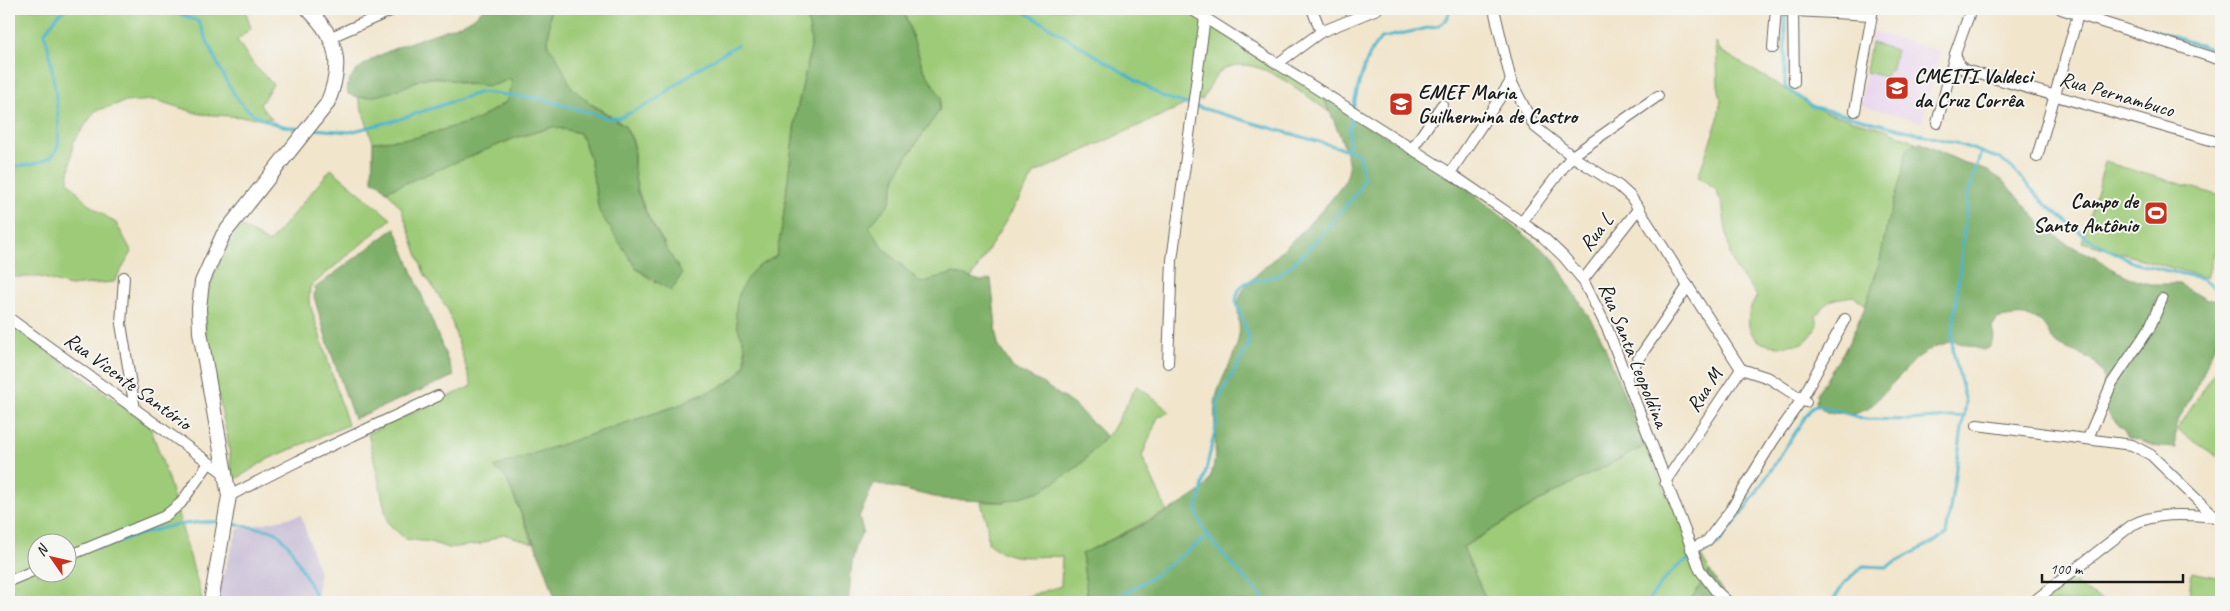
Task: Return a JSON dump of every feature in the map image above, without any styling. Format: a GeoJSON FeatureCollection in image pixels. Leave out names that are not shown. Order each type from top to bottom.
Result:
{"type":"FeatureCollection","features":[{"type":"Feature","properties":{"kind":"street"},"geometry":{"type":"LineString","coordinates":[[211,602],[229,496],[200,332],[199,308],[202,282],[223,235],[235,217],[328,104],[335,87],[338,67],[336,51],[331,37],[308,9]]}},
{"type":"Feature","properties":{"kind":"street"},"geometry":{"type":"LineString","coordinates":[[331,37],[395,9]]}},
{"type":"Feature","properties":{"kind":"street","name":"Rua Santa Leopoldina"},"geometry":{"type":"LineString","coordinates":[[1191,9],[1450,173],[1543,237],[1564,256],[1583,280],[1597,306],[1691,549],[1706,579],[1728,602]]}},
{"type":"Feature","properties":{"kind":"street"},"geometry":{"type":"LineString","coordinates":[[1312,9],[1321,32]]}},
{"type":"Feature","properties":{"kind":"street"},"geometry":{"type":"LineString","coordinates":[[1277,64],[1321,32],[1377,9]]}},
{"type":"Feature","properties":{"kind":"street"},"geometry":{"type":"LineString","coordinates":[[1494,9],[1511,81],[1534,126],[1572,156],[1626,192],[1639,208],[1741,369],[1769,378],[1804,401]]}},
{"type":"Feature","properties":{"kind":"street"},"geometry":{"type":"LineString","coordinates":[[1937,123],[1955,54],[1972,9]]}},
{"type":"Feature","properties":{"kind":"street"},"geometry":{"type":"LineString","coordinates":[[2061,9],[2221,60]]}},
{"type":"Feature","properties":{"kind":"street"},"geometry":{"type":"LineString","coordinates":[[1785,10],[1872,12],[1855,111]]}},
{"type":"Feature","properties":{"kind":"street"},"geometry":{"type":"LineString","coordinates":[[1773,48],[1785,10]]}},
{"type":"Feature","properties":{"kind":"street"},"geometry":{"type":"LineString","coordinates":[[1785,10],[1794,82]]}},
{"type":"Feature","properties":{"kind":"street"},"geometry":{"type":"LineString","coordinates":[[2037,157],[2078,15]]}},
{"type":"Feature","properties":{"kind":"street"},"geometry":{"type":"LineString","coordinates":[[1168,363],[1172,260],[1205,18]]}},
{"type":"Feature","properties":{"kind":"street","name":"Rua Pernambuco"},"geometry":{"type":"LineString","coordinates":[[1955,54],[1960,66],[1965,70],[2221,142]]}},
{"type":"Feature","properties":{"kind":"street"},"geometry":{"type":"LineString","coordinates":[[2205,56],[2221,54]]}},
{"type":"Feature","properties":{"kind":"street"},"geometry":{"type":"LineString","coordinates":[[1450,173],[1511,81]]}},
{"type":"Feature","properties":{"kind":"street"},"geometry":{"type":"LineString","coordinates":[[1522,222],[1572,156],[1658,96]]}},
{"type":"Feature","properties":{"kind":"street"},"geometry":{"type":"LineString","coordinates":[[1412,149],[1442,105]]}},
{"type":"Feature","properties":{"kind":"street","name":"Rua L"},"geometry":{"type":"LineString","coordinates":[[1583,280],[1639,208]]}},
{"type":"Feature","properties":{"kind":"street"},"geometry":{"type":"LineString","coordinates":[[124,277],[121,324],[135,409]]}},
{"type":"Feature","properties":{"kind":"street"},"geometry":{"type":"LineString","coordinates":[[1626,377],[1688,286]]}},
{"type":"Feature","properties":{"kind":"street"},"geometry":{"type":"LineString","coordinates":[[2088,438],[2112,383],[2149,329],[2162,299]]}},
{"type":"Feature","properties":{"kind":"street","name":"Rua Vicente Santório"},"geometry":{"type":"LineString","coordinates":[[9,318],[225,474]]}},
{"type":"Feature","properties":{"kind":"street"},"geometry":{"type":"LineString","coordinates":[[1691,549],[1707,541],[1732,508],[1773,441],[1804,401],[1845,319]]}},
{"type":"Feature","properties":{"kind":"street","name":"Rua M"},"geometry":{"type":"LineString","coordinates":[[1665,482],[1741,369]]}},
{"type":"Feature","properties":{"kind":"street"},"geometry":{"type":"LineString","coordinates":[[229,496],[298,461],[438,396]]}},
{"type":"Feature","properties":{"kind":"street"},"geometry":{"type":"LineString","coordinates":[[1977,425],[2120,442],[2141,449],[2218,517]]}},
{"type":"Feature","properties":{"kind":"street"},"geometry":{"type":"LineString","coordinates":[[78,552],[170,513],[181,503],[209,463]]}},
{"type":"Feature","properties":{"kind":"street"},"geometry":{"type":"LineString","coordinates":[[2033,602],[2132,525],[2144,519],[2157,515],[2218,517]]}},
{"type":"Feature","properties":{"kind":"street"},"geometry":{"type":"LineString","coordinates":[[9,581],[28,573]]}},
{"type":"Feature","properties":{"kind":"shaded area","name":"CMEITI Valdeci da Cruz Corrêa"},"geometry":{"type":"Polygon","coordinates":[[[1872,31],[1940,51],[1922,122],[1861,105],[1872,31]]]}},
{"type":"Feature","properties":{"kind":"shaded area"},"geometry":{"type":"Polygon","coordinates":[[[301,515],[319,573],[317,602],[214,602],[238,529],[301,515]]]}},
{"type":"Feature","properties":{"kind":"green space"},"geometry":{"type":"Polygon","coordinates":[[[9,9],[245,9],[251,28],[237,40],[253,64],[273,84],[260,105],[272,119],[200,114],[155,100],[124,102],[95,111],[73,143],[68,181],[88,204],[116,223],[132,252],[114,282],[70,286],[40,277],[9,277],[9,9]]]}},
{"type":"Feature","properties":{"kind":"green space"},"geometry":{"type":"Polygon","coordinates":[[[483,9],[552,9],[550,12],[548,46],[556,55],[572,88],[592,105],[625,126],[634,145],[637,191],[648,218],[682,274],[671,291],[637,269],[599,211],[590,158],[580,133],[553,127],[515,138],[386,191],[379,183],[372,181],[373,142],[414,138],[477,120],[506,102],[512,83],[510,78],[499,83],[478,85],[447,79],[425,78],[385,94],[362,97],[348,94],[349,80],[359,68],[376,58],[396,48],[468,21],[483,9]]]}},
{"type":"Feature","properties":{"kind":"green space"},"geometry":{"type":"Polygon","coordinates":[[[552,9],[805,9],[810,31],[811,47],[796,114],[782,227],[776,256],[756,268],[739,330],[745,343],[745,364],[737,375],[721,388],[692,397],[682,404],[495,467],[506,478],[533,543],[503,534],[481,544],[448,548],[430,542],[405,539],[388,523],[368,433],[472,386],[448,310],[424,273],[401,208],[386,190],[515,138],[553,127],[580,133],[590,158],[599,211],[637,269],[655,283],[665,244],[649,218],[638,191],[634,171],[634,144],[624,127],[573,89],[556,57],[548,47],[550,12],[552,9]]]}},
{"type":"Feature","properties":{"kind":"green space"},"geometry":{"type":"Polygon","coordinates":[[[805,9],[903,9],[923,68],[941,97],[939,111],[906,158],[896,177],[890,202],[869,227],[884,249],[921,283],[954,273],[981,281],[991,279],[998,345],[1013,368],[1042,383],[1074,405],[1106,436],[1079,466],[1043,490],[1005,502],[943,499],[874,483],[859,517],[863,531],[858,540],[853,558],[848,602],[556,602],[546,570],[506,478],[494,467],[682,404],[726,384],[741,372],[745,364],[746,355],[737,323],[736,306],[741,289],[750,274],[758,266],[776,256],[782,227],[796,114],[811,47],[810,31],[805,9]]]}},
{"type":"Feature","properties":{"kind":"green space"},"geometry":{"type":"Polygon","coordinates":[[[903,9],[1185,9],[1324,98],[1329,112],[1280,77],[1265,70],[1237,65],[1224,69],[1214,79],[1202,100],[1195,100],[1035,173],[970,280],[954,273],[921,283],[884,249],[869,227],[890,202],[896,177],[906,158],[939,111],[941,98],[923,68],[903,9]]]}},
{"type":"Feature","properties":{"kind":"green space"},"geometry":{"type":"Polygon","coordinates":[[[1716,42],[1721,51],[1824,112],[1886,129],[1917,143],[1914,143],[1907,151],[1902,175],[1887,224],[1880,261],[1866,305],[1853,296],[1831,301],[1820,310],[1816,316],[1818,325],[1808,339],[1801,344],[1776,346],[1765,344],[1757,340],[1752,334],[1749,326],[1749,317],[1751,307],[1757,296],[1736,269],[1730,255],[1722,204],[1715,188],[1698,177],[1718,119],[1721,99],[1718,85],[1716,42]]]}},
{"type":"Feature","properties":{"kind":"green space"},"geometry":{"type":"Polygon","coordinates":[[[1871,43],[1896,50],[1891,71],[1888,71],[1886,77],[1866,72],[1871,43]]]}},
{"type":"Feature","properties":{"kind":"green space"},"geometry":{"type":"Polygon","coordinates":[[[510,77],[512,83],[506,102],[477,120],[414,138],[373,142],[358,98],[386,93],[423,78],[445,78],[468,85],[510,77]]]}},
{"type":"Feature","properties":{"kind":"green space"},"geometry":{"type":"Polygon","coordinates":[[[1324,98],[1453,177],[1552,257],[1600,335],[1645,446],[1555,492],[1463,547],[1487,602],[1088,602],[1082,554],[1129,532],[1187,501],[1207,484],[1214,463],[1216,398],[1237,343],[1239,330],[1238,307],[1242,292],[1251,280],[1299,235],[1325,207],[1336,194],[1348,173],[1347,156],[1344,146],[1324,98]]]}},
{"type":"Feature","properties":{"kind":"green space"},"geometry":{"type":"Polygon","coordinates":[[[1914,143],[1921,143],[1962,162],[1988,171],[2002,180],[2046,229],[2070,246],[2096,257],[2110,268],[2138,281],[2150,284],[2179,284],[2207,300],[2221,300],[2221,329],[2202,376],[2176,425],[2176,448],[2158,447],[2126,437],[2125,432],[2105,410],[2104,383],[2102,373],[2096,363],[2059,345],[2050,336],[2041,322],[2023,316],[1997,319],[1992,327],[1994,337],[1989,348],[1983,350],[1953,341],[1934,347],[1917,358],[1868,409],[1854,414],[1828,413],[1816,404],[1817,394],[1847,346],[1866,305],[1880,261],[1887,224],[1902,175],[1907,150],[1914,143]]]}},
{"type":"Feature","properties":{"kind":"green space","name":"Campo de Santo Antônio"},"geometry":{"type":"Polygon","coordinates":[[[2105,162],[2221,196],[2221,230],[2207,278],[2082,242],[2105,162]]]}},
{"type":"Feature","properties":{"kind":"green space"},"geometry":{"type":"Polygon","coordinates":[[[331,169],[391,219],[310,287],[309,301],[348,425],[266,460],[233,481],[228,440],[205,335],[206,298],[222,254],[241,226],[269,243],[331,169]]]}},
{"type":"Feature","properties":{"kind":"green space"},"geometry":{"type":"Polygon","coordinates":[[[395,228],[454,376],[354,419],[314,297],[315,288],[395,228]]]}},
{"type":"Feature","properties":{"kind":"green space"},"geometry":{"type":"Polygon","coordinates":[[[9,323],[150,426],[167,475],[203,602],[9,602],[9,393],[13,393],[9,352],[9,323]]]}},
{"type":"Feature","properties":{"kind":"green space"},"geometry":{"type":"Polygon","coordinates":[[[2221,362],[2221,459],[2177,430],[2221,362]]]}},
{"type":"Feature","properties":{"kind":"green space"},"geometry":{"type":"Polygon","coordinates":[[[1137,385],[1170,412],[1158,417],[1142,456],[1167,511],[1082,554],[1088,602],[1009,602],[1061,586],[1062,557],[1024,557],[1006,554],[997,550],[988,543],[987,524],[981,502],[1005,502],[1079,466],[1113,429],[1137,385]]]}},
{"type":"Feature","properties":{"kind":"green space"},"geometry":{"type":"Polygon","coordinates":[[[1645,446],[1675,510],[1710,571],[1689,602],[1487,602],[1463,547],[1555,492],[1645,446]]]}},
{"type":"Feature","properties":{"kind":"green space"},"geometry":{"type":"Polygon","coordinates":[[[1710,571],[1729,602],[1689,602],[1710,571]]]}},
{"type":"Feature","properties":{"kind":"green space"},"geometry":{"type":"Polygon","coordinates":[[[2192,572],[2221,578],[2221,602],[2188,602],[2192,572]]]}},
{"type":"Feature","properties":{"kind":"green space"},"geometry":{"type":"Polygon","coordinates":[[[2068,579],[2105,602],[2039,602],[2068,579]]]}},
{"type":"Feature","properties":{"kind":"waterway"},"geometry":{"type":"LineString","coordinates":[[9,166],[28,165],[41,161],[47,159],[56,151],[59,132],[57,102],[45,32],[59,14],[66,9]]}},
{"type":"Feature","properties":{"kind":"waterway"},"geometry":{"type":"LineString","coordinates":[[169,9],[199,22],[227,82],[248,110],[260,118],[273,123],[302,129]]}},
{"type":"Feature","properties":{"kind":"waterway"},"geometry":{"type":"LineString","coordinates":[[1020,9],[1163,97],[1358,153],[1364,177],[1359,190],[1332,223],[1300,257],[1280,274],[1242,286],[1236,301],[1248,334],[1249,345],[1218,401],[1216,426],[1197,510],[1200,521],[1215,545],[1267,602]]}},
{"type":"Feature","properties":{"kind":"waterway"},"geometry":{"type":"LineString","coordinates":[[1349,150],[1350,124],[1357,90],[1368,58],[1375,46],[1382,38],[1437,26],[1446,19],[1450,9]]}},
{"type":"Feature","properties":{"kind":"waterway"},"geometry":{"type":"LineString","coordinates":[[2088,9],[2221,52]]}},
{"type":"Feature","properties":{"kind":"waterway"},"geometry":{"type":"LineString","coordinates":[[1785,12],[1785,87],[1811,106],[1955,143],[1998,158],[2011,167],[2045,204],[2086,237],[2134,263],[2200,278],[2221,292]]}},
{"type":"Feature","properties":{"kind":"waterway"},"geometry":{"type":"LineString","coordinates":[[313,129],[350,132],[400,119],[481,92],[543,99],[607,118],[619,118],[651,103],[699,68],[737,45]]}},
{"type":"Feature","properties":{"kind":"waterway"},"geometry":{"type":"LineString","coordinates":[[1832,602],[1845,582],[1863,566],[1886,567],[1946,535],[1966,402],[1953,351],[1952,339],[1968,196],[1981,152]]}},
{"type":"Feature","properties":{"kind":"waterway"},"geometry":{"type":"LineString","coordinates":[[1647,602],[1674,569],[1711,549],[1719,542],[1756,493],[1813,406],[1817,405],[1865,419],[1908,420],[1965,416]]}},
{"type":"Feature","properties":{"kind":"waterway"},"geometry":{"type":"LineString","coordinates":[[97,549],[173,526],[189,523],[220,522]]}},
{"type":"Feature","properties":{"kind":"waterway"},"geometry":{"type":"LineString","coordinates":[[228,523],[275,531],[290,547],[319,602]]}},
{"type":"Feature","properties":{"kind":"waterway"},"geometry":{"type":"LineString","coordinates":[[1102,602],[1130,591],[1144,583],[1208,536]]}},
{"type":"Feature","properties":{"kind":"place","name":"CMEITI Valdeci da Cruz Corrêa"},"geometry":{"type":"Point","coordinates":[1897,88]}},
{"type":"Feature","properties":{"kind":"place","name":"EMEF Maria Guilhermina de Castro"},"geometry":{"type":"Point","coordinates":[1401,104]}},
{"type":"Feature","properties":{"kind":"place","name":"Campo de Santo Antônio"},"geometry":{"type":"Point","coordinates":[2156,213]}}]}
